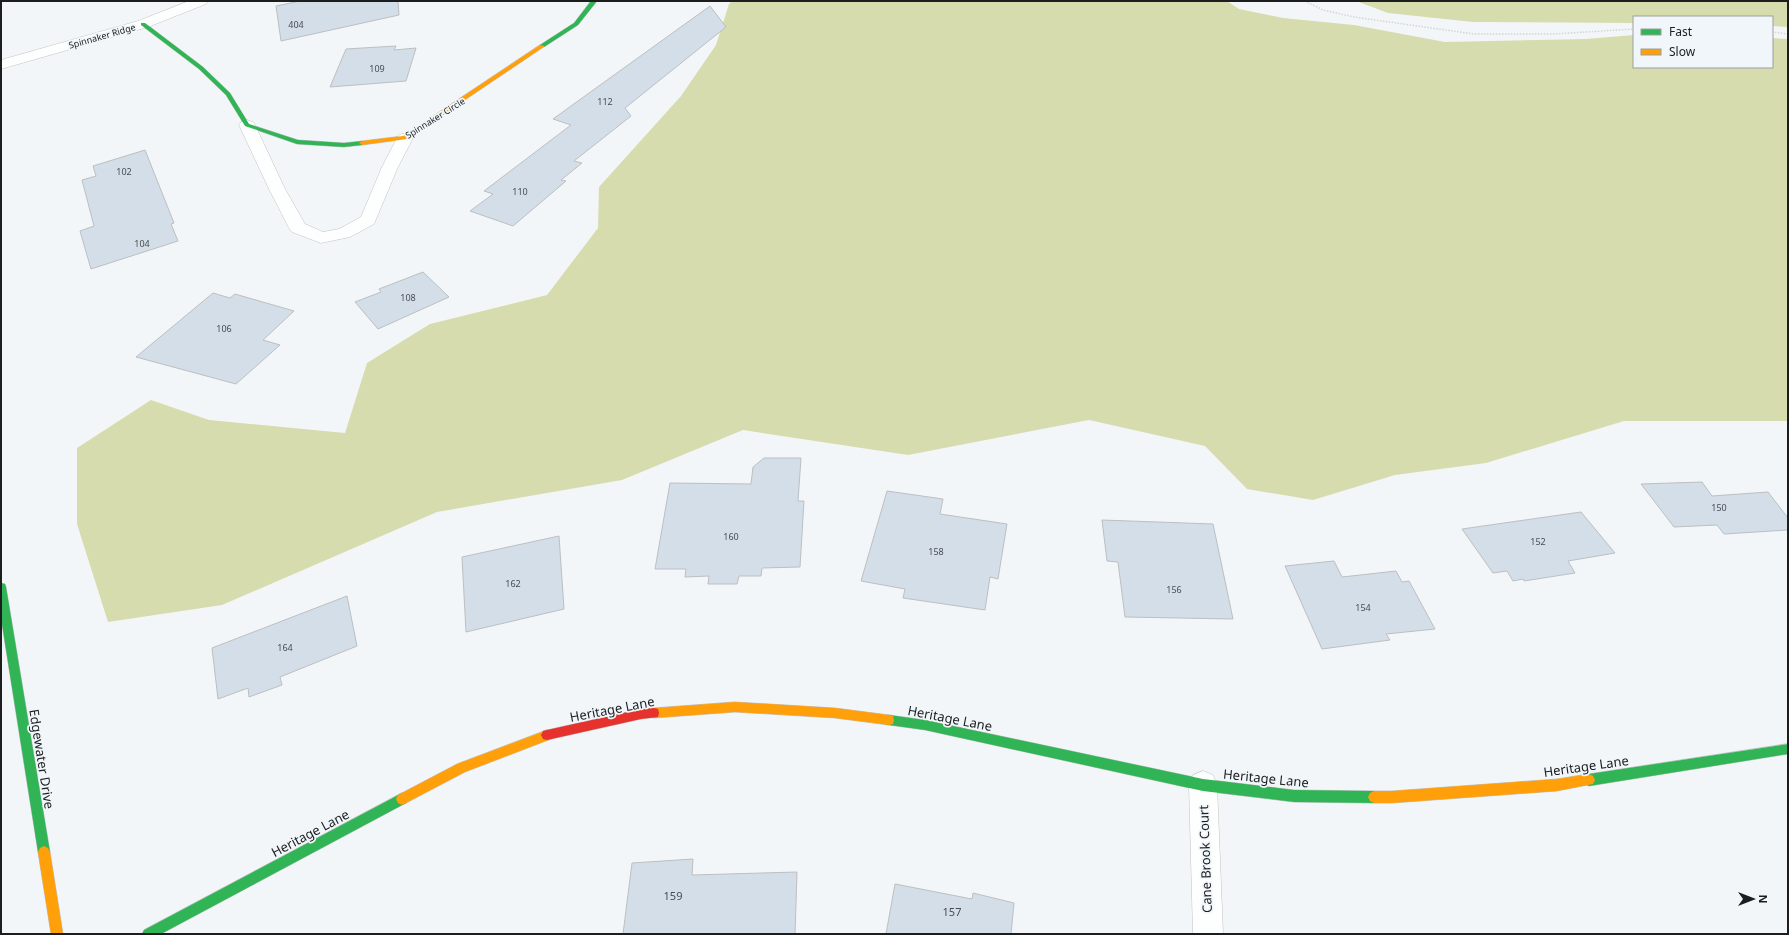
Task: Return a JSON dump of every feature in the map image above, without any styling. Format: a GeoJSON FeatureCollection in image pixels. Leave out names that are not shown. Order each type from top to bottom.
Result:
{"type":"FeatureCollection","features":[{"type":"Feature","properties":{"kind":"street","name":"Spinnaker Ridge"},"geometry":{"type":"LineString","coordinates":[[1,65],[143,24],[201,1]]}},
{"type":"Feature","properties":{"kind":"street","name":"Spinnaker Circle"},"geometry":{"type":"LineString","coordinates":[[247,124],[297,142],[344,145],[405,138],[576,24],[594,1]]}},
{"type":"Feature","properties":{"kind":"street"},"geometry":{"type":"LineString","coordinates":[[143,24],[201,68],[228,94],[247,124],[277,189],[298,228],[321,238],[344,233],[368,220],[390,167],[405,138]]}},
{"type":"Feature","properties":{"kind":"street","name":"Edgewater Drive"},"geometry":{"type":"LineString","coordinates":[[1,587],[57,934]]}},
{"type":"Feature","properties":{"kind":"street","name":"Heritage Lane"},"geometry":{"type":"LineString","coordinates":[[148,934],[461,768],[548,735],[641,714],[735,707],[835,713],[925,725],[1203,785],[1294,796],[1392,797],[1557,785],[1788,749]]}},
{"type":"Feature","properties":{"kind":"street","name":"Cane Brook Court"},"geometry":{"type":"LineString","coordinates":[[1203,785],[1208,934]]}},
{"type":"Feature","properties":{"kind":"path"},"geometry":{"type":"LineString","coordinates":[[1305,1],[1314,7],[1354,17],[1429,29],[1475,34],[1572,34],[1633,29]]}},
{"type":"Feature","properties":{"kind":"path"},"geometry":{"type":"LineString","coordinates":[[1773,32],[1788,34]]}},
{"type":"Feature","properties":{"kind":"green space"},"geometry":{"type":"Polygon","coordinates":[[[732,1],[1227,1],[1239,9],[1283,18],[1354,25],[1445,42],[1586,39],[1633,35],[1633,68],[1773,68],[1773,38],[1788,39],[1788,421],[1624,421],[1486,463],[1395,475],[1313,500],[1247,489],[1205,446],[1089,420],[908,455],[743,430],[622,480],[437,512],[222,605],[108,622],[77,524],[77,448],[151,400],[209,420],[345,433],[367,363],[430,324],[547,295],[598,228],[599,187],[681,96],[716,45],[729,4],[732,1]]]}},
{"type":"Feature","properties":{"kind":"green space"},"geometry":{"type":"Polygon","coordinates":[[[1356,1],[1788,1],[1788,27],[1773,26],[1773,16],[1633,16],[1633,23],[1473,22],[1388,13],[1356,1]]]}},
{"type":"Feature","properties":{"kind":"building"},"geometry":{"type":"Polygon","coordinates":[[[300,1],[398,1],[399,15],[281,41],[276,6],[300,1]]]}},
{"type":"Feature","properties":{"kind":"building"},"geometry":{"type":"Polygon","coordinates":[[[710,6],[726,27],[625,108],[631,116],[574,161],[582,163],[561,180],[566,181],[513,226],[470,211],[493,194],[484,191],[571,125],[553,119],[710,6]]]}},
{"type":"Feature","properties":{"kind":"building"},"geometry":{"type":"Polygon","coordinates":[[[396,46],[394,50],[416,48],[406,81],[330,87],[346,49],[396,46]]]}},
{"type":"Feature","properties":{"kind":"building"},"geometry":{"type":"Polygon","coordinates":[[[145,150],[174,223],[171,224],[178,241],[91,269],[80,231],[94,226],[82,180],[96,176],[93,166],[145,150]]]}},
{"type":"Feature","properties":{"kind":"building"},"geometry":{"type":"Polygon","coordinates":[[[423,272],[449,297],[378,329],[355,302],[381,292],[379,289],[423,272]]]}},
{"type":"Feature","properties":{"kind":"building"},"geometry":{"type":"Polygon","coordinates":[[[213,293],[230,298],[235,294],[294,311],[263,340],[280,345],[236,384],[136,357],[213,293]]]}},
{"type":"Feature","properties":{"kind":"building"},"geometry":{"type":"Polygon","coordinates":[[[764,458],[801,458],[798,501],[804,501],[800,567],[762,568],[761,576],[739,576],[737,584],[708,584],[709,576],[685,577],[686,569],[655,569],[670,483],[751,484],[753,467],[764,458]]]}},
{"type":"Feature","properties":{"kind":"building"},"geometry":{"type":"Polygon","coordinates":[[[1702,482],[1712,496],[1768,492],[1788,518],[1788,530],[1724,534],[1717,525],[1674,527],[1641,484],[1702,482]]]}},
{"type":"Feature","properties":{"kind":"building"},"geometry":{"type":"Polygon","coordinates":[[[887,491],[943,499],[940,514],[1007,524],[998,579],[990,577],[985,610],[903,598],[905,589],[861,581],[887,491]]]}},
{"type":"Feature","properties":{"kind":"building"},"geometry":{"type":"Polygon","coordinates":[[[1581,512],[1615,553],[1568,561],[1575,573],[1524,581],[1523,579],[1513,581],[1507,571],[1493,573],[1462,529],[1581,512]]]}},
{"type":"Feature","properties":{"kind":"building"},"geometry":{"type":"Polygon","coordinates":[[[1102,520],[1213,524],[1233,619],[1125,617],[1118,562],[1107,561],[1102,520]]]}},
{"type":"Feature","properties":{"kind":"building"},"geometry":{"type":"Polygon","coordinates":[[[559,536],[564,609],[466,632],[462,557],[559,536]]]}},
{"type":"Feature","properties":{"kind":"building"},"geometry":{"type":"Polygon","coordinates":[[[1334,561],[1342,577],[1396,571],[1402,582],[1409,581],[1435,629],[1386,634],[1390,640],[1322,649],[1285,566],[1334,561]]]}},
{"type":"Feature","properties":{"kind":"building"},"geometry":{"type":"Polygon","coordinates":[[[347,596],[357,646],[280,677],[282,685],[249,697],[248,688],[218,699],[212,648],[347,596]]]}},
{"type":"Feature","properties":{"kind":"building"},"geometry":{"type":"Polygon","coordinates":[[[693,859],[692,875],[797,872],[795,934],[623,934],[632,863],[693,859]]]}},
{"type":"Feature","properties":{"kind":"building"},"geometry":{"type":"Polygon","coordinates":[[[895,884],[972,899],[973,893],[1014,903],[1011,934],[886,934],[895,884]]]}},
{"type":"Feature","properties":{"kind":"traffic: fast"},"geometry":{"type":"LineString","coordinates":[[542,46],[576,24],[594,1]]}},
{"type":"Feature","properties":{"kind":"traffic: fast"},"geometry":{"type":"LineString","coordinates":[[143,24],[201,68],[228,94],[247,125],[297,142],[344,145],[362,143]]}},
{"type":"Feature","properties":{"kind":"traffic: fast"},"geometry":{"type":"LineString","coordinates":[[1,587],[44,852]]}},
{"type":"Feature","properties":{"kind":"traffic: fast"},"geometry":{"type":"LineString","coordinates":[[889,720],[925,725],[1203,785],[1294,796],[1374,797]]}},
{"type":"Feature","properties":{"kind":"traffic: fast"},"geometry":{"type":"LineString","coordinates":[[1589,780],[1788,749]]}},
{"type":"Feature","properties":{"kind":"traffic: fast"},"geometry":{"type":"LineString","coordinates":[[148,934],[402,799]]}},
{"type":"Feature","properties":{"kind":"traffic: slow"},"geometry":{"type":"LineString","coordinates":[[362,143],[405,138],[542,46]]}},
{"type":"Feature","properties":{"kind":"traffic: slow"},"geometry":{"type":"LineString","coordinates":[[654,713],[735,707],[835,713],[889,720]]}},
{"type":"Feature","properties":{"kind":"traffic: slow"},"geometry":{"type":"LineString","coordinates":[[402,799],[461,768],[547,735]]}},
{"type":"Feature","properties":{"kind":"traffic: slow"},"geometry":{"type":"LineString","coordinates":[[1374,797],[1557,785],[1589,780]]}},
{"type":"Feature","properties":{"kind":"traffic: slow"},"geometry":{"type":"LineString","coordinates":[[44,852],[57,934]]}},
{"type":"Feature","properties":{"kind":"traffic: jam"},"geometry":{"type":"LineString","coordinates":[[547,735],[641,714],[654,713]]}}]}
